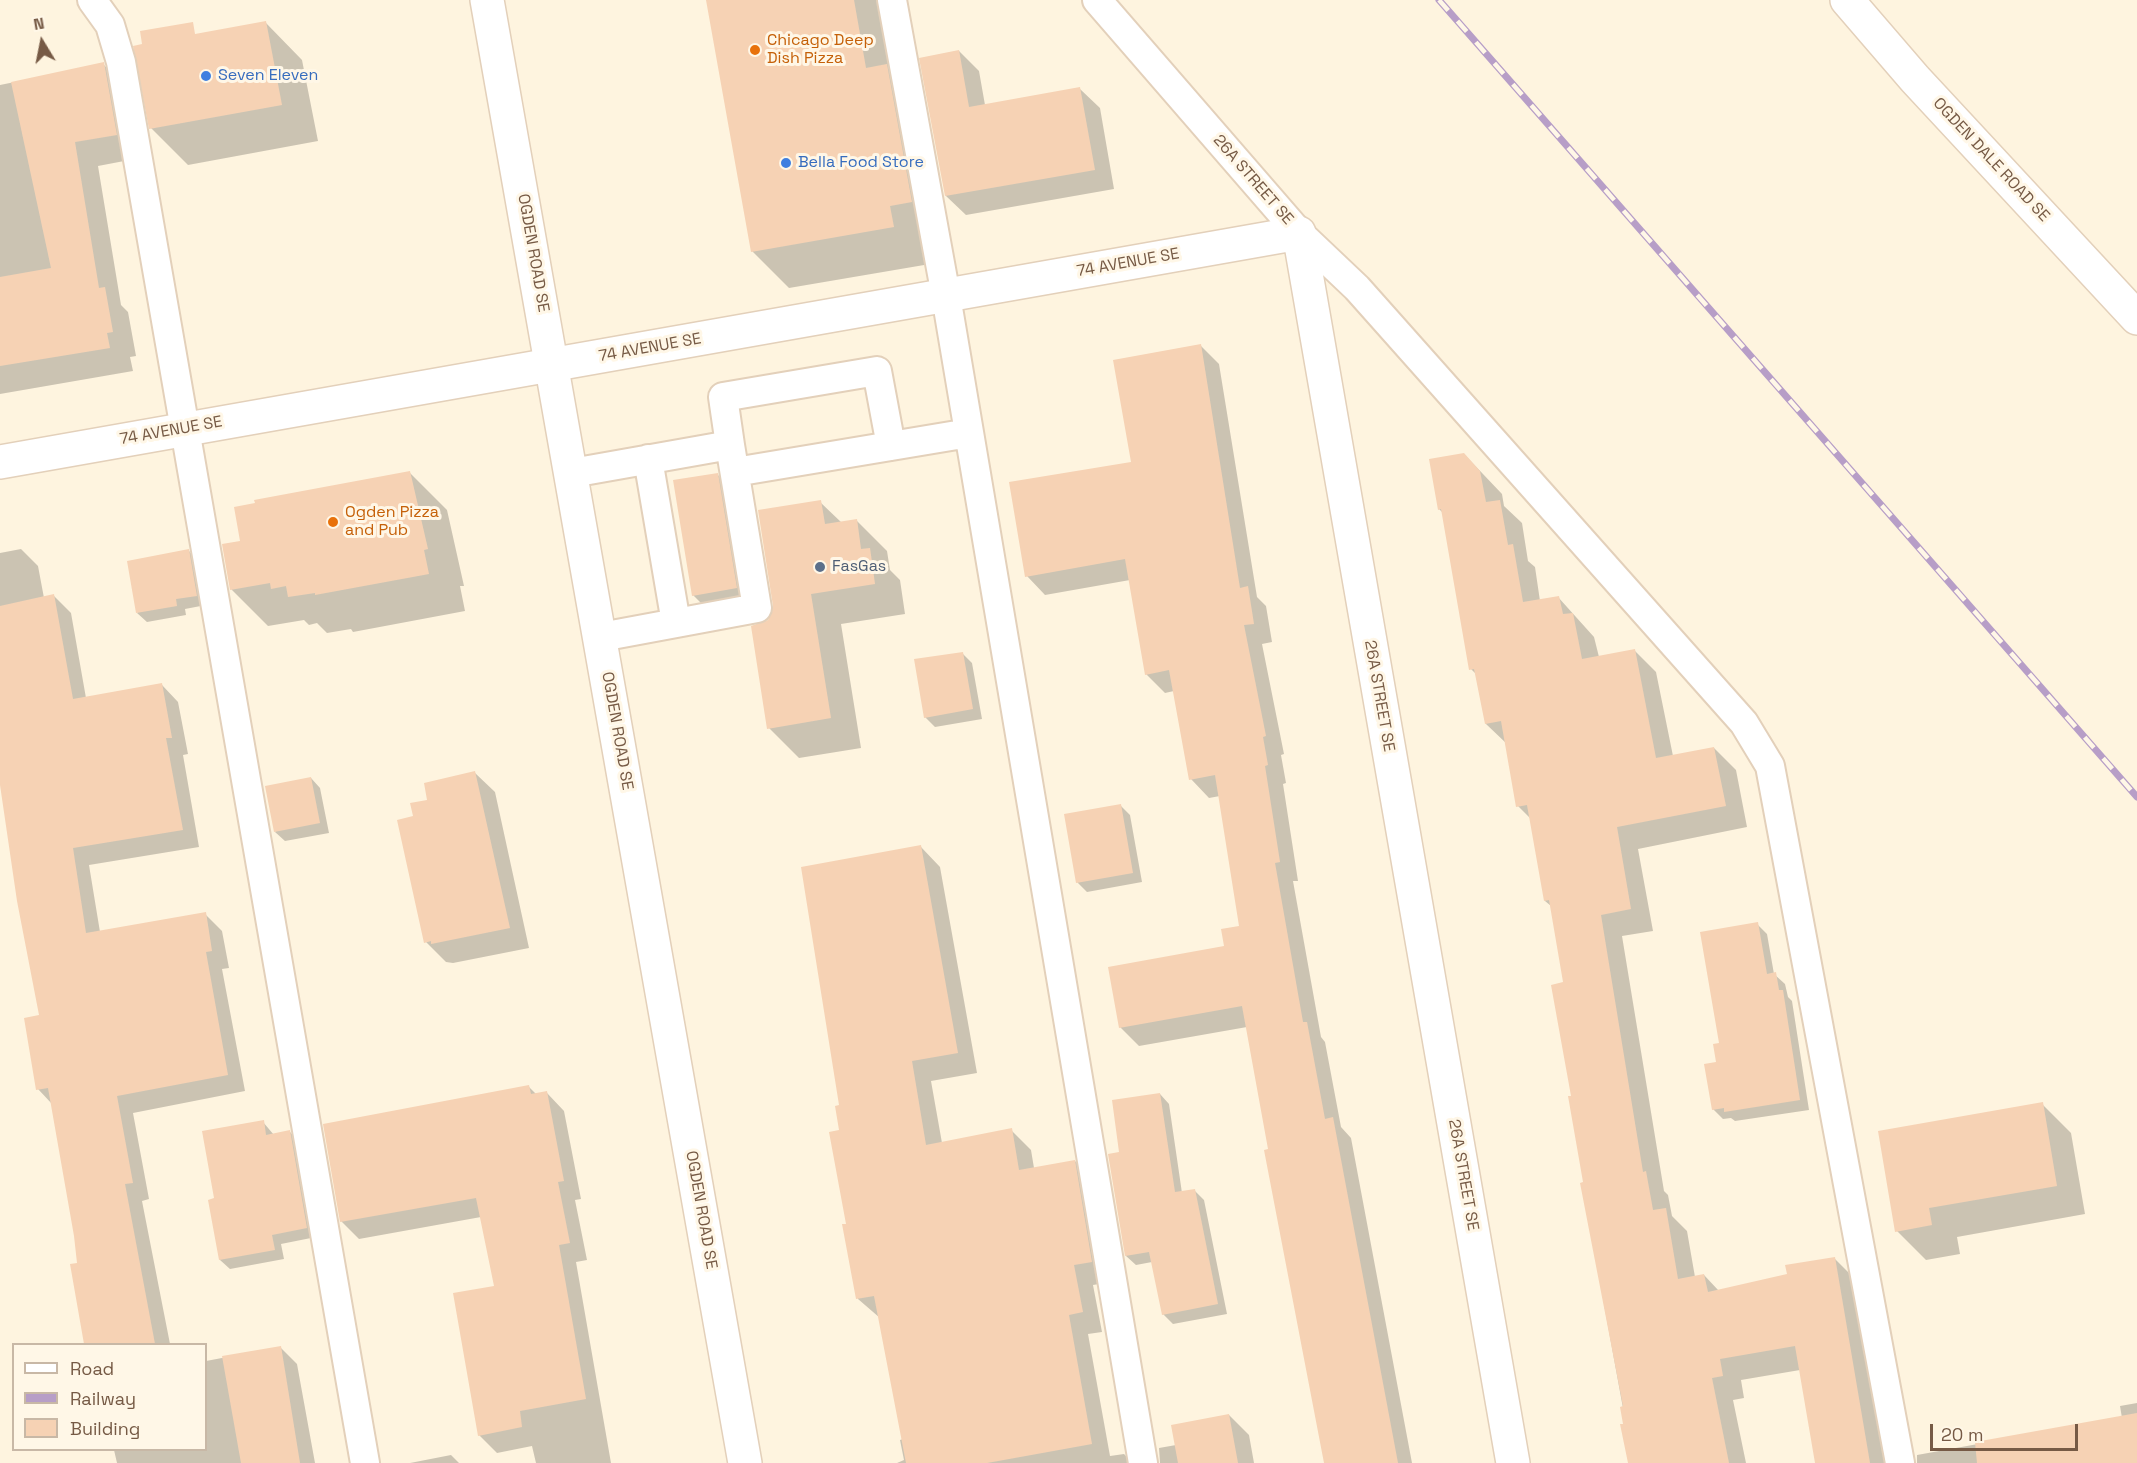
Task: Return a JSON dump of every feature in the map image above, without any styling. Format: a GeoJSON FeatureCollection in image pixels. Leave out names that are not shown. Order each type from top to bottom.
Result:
{"type":"FeatureCollection","features":[{"type":"Feature","properties":{"kind":"street","name":"OGDEN ROAD SE"},"geometry":{"type":"LineString","coordinates":[[487,0],[745,1463]]}},
{"type":"Feature","properties":{"kind":"street","name":"OGDEN DALE ROAD SE"},"geometry":{"type":"LineString","coordinates":[[1847,0],[1915,79],[2137,318]]}},
{"type":"Feature","properties":{"kind":"street","name":"74 AVENUE SE"},"geometry":{"type":"LineString","coordinates":[[0,462],[1299,233]]}},
{"type":"Feature","properties":{"kind":"street","name":"26A STREET SE"},"geometry":{"type":"LineString","coordinates":[[1299,233],[1513,1463]]}},
{"type":"Feature","properties":{"kind":"lane"},"geometry":{"type":"LineString","coordinates":[[92,0],[110,25],[121,62],[365,1463]]}},
{"type":"Feature","properties":{"kind":"lane"},"geometry":{"type":"LineString","coordinates":[[892,0],[946,296],[1143,1463]]}},
{"type":"Feature","properties":{"kind":"lane","name":"26A STREET SE"},"geometry":{"type":"LineString","coordinates":[[1097,0],[1299,233]]}},
{"type":"Feature","properties":{"kind":"lane"},"geometry":{"type":"LineString","coordinates":[[1299,233],[1357,288],[1744,723],[1770,766],[1900,1463]]}},
{"type":"Feature","properties":{"kind":"lane"},"geometry":{"type":"LineString","coordinates":[[601,637],[757,608],[723,397],[877,370],[891,446]]}},
{"type":"Feature","properties":{"kind":"lane"},"geometry":{"type":"LineString","coordinates":[[572,473],[648,459],[733,458],[891,446],[969,433]]}},
{"type":"Feature","properties":{"kind":"lane"},"geometry":{"type":"LineString","coordinates":[[648,459],[676,622]]}},
{"type":"Feature","properties":{"kind":"building"},"geometry":{"type":"Polygon","coordinates":[[[706,0],[854,0],[866,68],[887,64],[912,202],[890,206],[894,227],[751,252],[706,0]]]}},
{"type":"Feature","properties":{"kind":"building","name":"Seven Eleven"},"geometry":{"type":"Polygon","coordinates":[[[266,21],[282,105],[149,129],[133,46],[142,44],[140,31],[193,22],[195,34],[266,21]]]}},
{"type":"Feature","properties":{"kind":"building"},"geometry":{"type":"Polygon","coordinates":[[[959,50],[969,107],[1080,87],[1095,170],[945,196],[919,58],[959,50]]]}},
{"type":"Feature","properties":{"kind":"building"},"geometry":{"type":"Polygon","coordinates":[[[104,62],[117,135],[75,142],[99,288],[105,287],[113,332],[107,333],[110,348],[0,366],[0,277],[51,268],[11,82],[104,62]]]}},
{"type":"Feature","properties":{"kind":"building"},"geometry":{"type":"Polygon","coordinates":[[[1201,344],[1240,588],[1248,586],[1254,624],[1244,625],[1266,736],[1263,737],[1268,765],[1265,766],[1280,862],[1275,863],[1303,1022],[1307,1022],[1325,1119],[1333,1117],[1398,1463],[1324,1463],[1264,1150],[1268,1149],[1242,1006],[1119,1028],[1108,967],[1224,946],[1221,929],[1239,926],[1215,775],[1189,780],[1169,670],[1145,675],[1125,559],[1025,577],[1009,482],[1131,462],[1113,360],[1201,344]]]}},
{"type":"Feature","properties":{"kind":"building"},"geometry":{"type":"Polygon","coordinates":[[[1464,453],[1480,471],[1486,502],[1500,500],[1508,545],[1513,544],[1523,602],[1559,596],[1563,614],[1573,613],[1582,659],[1635,649],[1656,758],[1714,747],[1726,806],[1617,827],[1631,909],[1601,915],[1643,1172],[1646,1171],[1653,1210],[1666,1208],[1678,1279],[1704,1274],[1708,1292],[1787,1274],[1785,1265],[1835,1257],[1870,1463],[1815,1463],[1795,1346],[1720,1359],[1723,1376],[1712,1378],[1729,1463],[1628,1463],[1620,1424],[1623,1424],[1620,1407],[1623,1406],[1580,1183],[1583,1182],[1568,1096],[1571,1096],[1551,985],[1563,982],[1549,900],[1544,901],[1527,805],[1516,807],[1501,721],[1485,724],[1474,669],[1469,670],[1441,509],[1438,510],[1429,459],[1464,453]]]}},
{"type":"Feature","properties":{"kind":"building","name":"Ogden Pizza and Pub"},"geometry":{"type":"Polygon","coordinates":[[[410,471],[428,549],[424,550],[429,574],[315,595],[315,593],[288,597],[286,586],[271,589],[270,583],[230,590],[222,544],[240,541],[234,507],[255,503],[254,500],[410,471]]]}},
{"type":"Feature","properties":{"kind":"building"},"geometry":{"type":"Polygon","coordinates":[[[718,473],[737,588],[692,596],[673,480],[718,473]]]}},
{"type":"Feature","properties":{"kind":"building"},"geometry":{"type":"Polygon","coordinates":[[[821,500],[825,524],[857,519],[861,549],[870,548],[875,584],[811,594],[831,718],[767,729],[751,626],[768,620],[773,606],[758,510],[821,500]]]}},
{"type":"Feature","properties":{"kind":"building"},"geometry":{"type":"Polygon","coordinates":[[[189,549],[197,596],[176,599],[177,606],[136,613],[127,561],[189,549]]]}},
{"type":"Feature","properties":{"kind":"building"},"geometry":{"type":"Polygon","coordinates":[[[54,594],[73,699],[162,683],[172,738],[166,738],[183,830],[73,848],[86,933],[206,912],[212,951],[206,952],[228,1075],[117,1096],[133,1183],[125,1184],[155,1343],[84,1343],[70,1264],[77,1263],[74,1236],[48,1088],[36,1090],[24,1018],[39,1015],[17,901],[0,785],[0,606],[54,594]]]}},
{"type":"Feature","properties":{"kind":"building"},"geometry":{"type":"Polygon","coordinates":[[[963,652],[973,709],[924,718],[914,659],[963,652]]]}},
{"type":"Feature","properties":{"kind":"building"},"geometry":{"type":"Polygon","coordinates":[[[475,771],[510,928],[431,944],[431,941],[424,943],[397,820],[413,816],[410,803],[427,800],[424,783],[475,771]]]}},
{"type":"Feature","properties":{"kind":"building"},"geometry":{"type":"Polygon","coordinates":[[[311,777],[320,823],[274,832],[265,786],[311,777]]]}},
{"type":"Feature","properties":{"kind":"building"},"geometry":{"type":"Polygon","coordinates":[[[1121,804],[1133,873],[1076,883],[1064,814],[1121,804]]]}},
{"type":"Feature","properties":{"kind":"building"},"geometry":{"type":"Polygon","coordinates":[[[921,845],[958,1053],[912,1061],[926,1145],[1012,1128],[1019,1170],[1075,1160],[1092,1262],[1074,1265],[1083,1312],[1069,1315],[1092,1444],[987,1463],[906,1463],[874,1296],[856,1299],[842,1224],[846,1224],[829,1132],[839,1130],[835,1106],[839,1105],[801,867],[921,845]]]}},
{"type":"Feature","properties":{"kind":"building"},"geometry":{"type":"Polygon","coordinates":[[[1758,922],[1767,974],[1776,972],[1779,990],[1783,990],[1800,1100],[1724,1112],[1724,1108],[1712,1110],[1704,1064],[1716,1062],[1713,1044],[1719,1043],[1700,932],[1758,922]]]}},
{"type":"Feature","properties":{"kind":"building"},"geometry":{"type":"Polygon","coordinates":[[[529,1085],[531,1094],[547,1091],[564,1181],[558,1182],[570,1243],[559,1245],[586,1399],[520,1411],[522,1427],[478,1436],[453,1293],[494,1286],[476,1198],[340,1222],[323,1124],[529,1085]]]}},
{"type":"Feature","properties":{"kind":"building"},"geometry":{"type":"Polygon","coordinates":[[[1160,1093],[1175,1192],[1195,1189],[1218,1304],[1162,1315],[1149,1252],[1125,1256],[1108,1154],[1119,1152],[1112,1100],[1160,1093]]]}},
{"type":"Feature","properties":{"kind":"building"},"geometry":{"type":"Polygon","coordinates":[[[2043,1102],[2057,1186],[1929,1208],[1932,1225],[1895,1232],[1878,1131],[2043,1102]]]}},
{"type":"Feature","properties":{"kind":"building"},"geometry":{"type":"Polygon","coordinates":[[[264,1120],[266,1135],[290,1130],[307,1228],[272,1235],[275,1250],[219,1260],[208,1200],[214,1198],[202,1131],[264,1120]]]}},
{"type":"Feature","properties":{"kind":"building"},"geometry":{"type":"Polygon","coordinates":[[[281,1346],[300,1463],[241,1463],[222,1356],[281,1346]]]}},
{"type":"Feature","properties":{"kind":"building"},"geometry":{"type":"Polygon","coordinates":[[[2137,1413],[2137,1463],[1977,1463],[1975,1442],[2137,1413]]]}},
{"type":"Feature","properties":{"kind":"building"},"geometry":{"type":"Polygon","coordinates":[[[1229,1414],[1238,1463],[1178,1463],[1171,1425],[1229,1414]]]}},
{"type":"Feature","properties":{"kind":"railway"},"geometry":{"type":"LineString","coordinates":[[1439,0],[2137,797]]}},
{"type":"Feature","properties":{"kind":"place","name":"Chicago Deep Dish Pizza"},"geometry":{"type":"Point","coordinates":[755,50]}},
{"type":"Feature","properties":{"kind":"place","name":"Seven Eleven"},"geometry":{"type":"Point","coordinates":[206,76]}},
{"type":"Feature","properties":{"kind":"place","name":"Bella Food Store"},"geometry":{"type":"Point","coordinates":[786,163]}},
{"type":"Feature","properties":{"kind":"place","name":"Ogden Pizza and Pub"},"geometry":{"type":"Point","coordinates":[333,522]}},
{"type":"Feature","properties":{"kind":"place","name":"FasGas"},"geometry":{"type":"Point","coordinates":[820,567]}}]}
